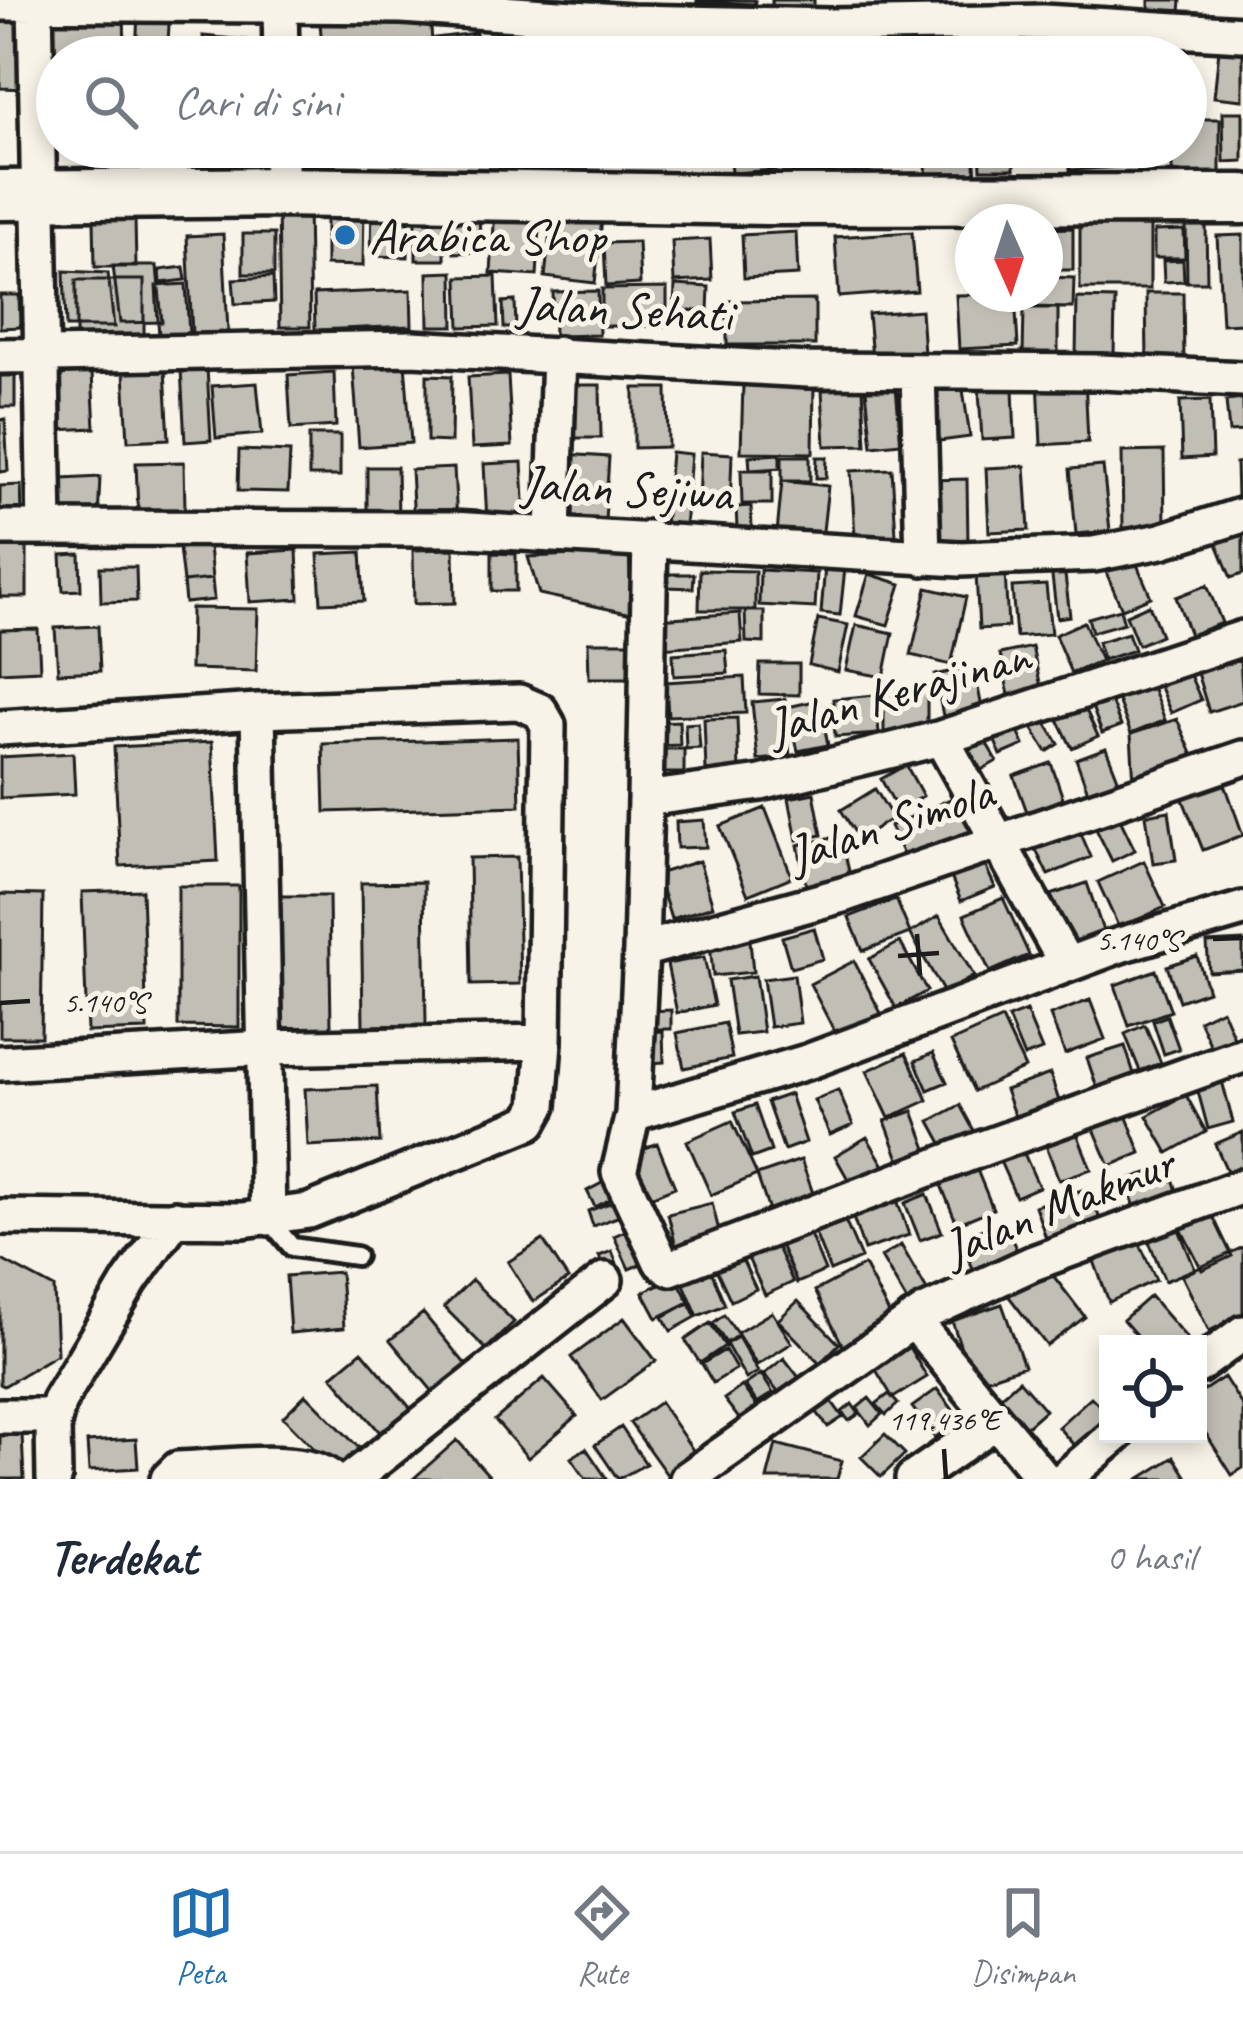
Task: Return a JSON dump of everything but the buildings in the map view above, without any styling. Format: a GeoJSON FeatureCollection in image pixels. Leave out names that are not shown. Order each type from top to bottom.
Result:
{"type":"FeatureCollection","features":[{"type":"Feature","properties":{"kind":"street"},"geometry":{"type":"LineString","coordinates":[[35,1],[20,195],[42,356],[45,528]]}},
{"type":"Feature","properties":{"kind":"street"},"geometry":{"type":"LineString","coordinates":[[0,4],[631,11],[830,26],[1023,22],[1243,34]]}},
{"type":"Feature","properties":{"kind":"street"},"geometry":{"type":"LineString","coordinates":[[280,5],[281,36]]}},
{"type":"Feature","properties":{"kind":"street"},"geometry":{"type":"LineString","coordinates":[[20,195],[281,170],[769,200],[1243,199]]}},
{"type":"Feature","properties":{"kind":"street","name":"Jalan Sehati"},"geometry":{"type":"LineString","coordinates":[[0,356],[354,347],[559,353],[808,370],[1102,372],[1243,379]]}},
{"type":"Feature","properties":{"kind":"street"},"geometry":{"type":"LineString","coordinates":[[553,533],[559,353]]}},
{"type":"Feature","properties":{"kind":"street"},"geometry":{"type":"LineString","coordinates":[[918,370],[923,558]]}},
{"type":"Feature","properties":{"kind":"street","name":"Jalan Sejiwa"},"geometry":{"type":"LineString","coordinates":[[0,528],[553,533],[923,558],[1094,554],[1161,541],[1243,515]]}},
{"type":"Feature","properties":{"kind":"street"},"geometry":{"type":"LineString","coordinates":[[650,538],[633,1114],[619,1172],[662,1262],[670,1268],[1243,1055]]}},
{"type":"Feature","properties":{"kind":"street","name":"Jalan Kerajinan"},"geometry":{"type":"LineString","coordinates":[[645,799],[773,780],[941,738],[1243,638]]}},
{"type":"Feature","properties":{"kind":"street"},"geometry":{"type":"LineString","coordinates":[[0,728],[258,711],[519,702],[545,718],[544,1042],[539,1106],[530,1122],[339,1201],[268,1217],[0,1217]]}},
{"type":"Feature","properties":{"kind":"street"},"geometry":{"type":"LineString","coordinates":[[258,711],[268,1217]]}},
{"type":"Feature","properties":{"kind":"street"},"geometry":{"type":"LineString","coordinates":[[941,738],[1067,965]]}},
{"type":"Feature","properties":{"kind":"street","name":"Jalan Simola"},"geometry":{"type":"LineString","coordinates":[[640,950],[846,894],[1243,758]]}},
{"type":"Feature","properties":{"kind":"street"},"geometry":{"type":"LineString","coordinates":[[633,1114],[810,1061],[1067,965],[1243,909]]}},
{"type":"Feature","properties":{"kind":"street"},"geometry":{"type":"LineString","coordinates":[[0,1063],[266,1048],[544,1042]]}},
{"type":"Feature","properties":{"kind":"street","name":"Jalan Makmur"},"geometry":{"type":"LineString","coordinates":[[690,1478],[913,1319],[1034,1263],[1243,1186]]}},
{"type":"Feature","properties":{"kind":"street"},"geometry":{"type":"LineString","coordinates":[[54,1479],[54,1416],[66,1386],[175,1218]]}},
{"type":"Feature","properties":{"kind":"street"},"geometry":{"type":"LineString","coordinates":[[352,1479],[605,1280]]}},
{"type":"Feature","properties":{"kind":"street","name":"Jalan Makmur"},"geometry":{"type":"LineString","coordinates":[[913,1319],[1044,1479]]}},
{"type":"Feature","properties":{"kind":"street"},"geometry":{"type":"LineString","coordinates":[[1207,1360],[1243,1334]]}},
{"type":"Feature","properties":{"kind":"street"},"geometry":{"type":"LineString","coordinates":[[0,1416],[54,1416]]}},
{"type":"Feature","properties":{"kind":"street"},"geometry":{"type":"LineString","coordinates":[[913,1479],[994,1423]]}},
{"type":"Feature","properties":{"kind":"street"},"geometry":{"type":"LineString","coordinates":[[1064,1479],[1106,1443]]}},
{"type":"Feature","properties":{"kind":"street"},"geometry":{"type":"LineString","coordinates":[[168,1479],[178,1469],[297,1465],[318,1468],[332,1479]]}},
{"type":"Feature","properties":{"kind":"lane"},"geometry":{"type":"LineString","coordinates":[[268,1217],[292,1247],[356,1256]]}},
{"type":"Feature","properties":{"kind":"place","name":"Arabica Shop"},"geometry":{"type":"Point","coordinates":[345,235]}}]}
